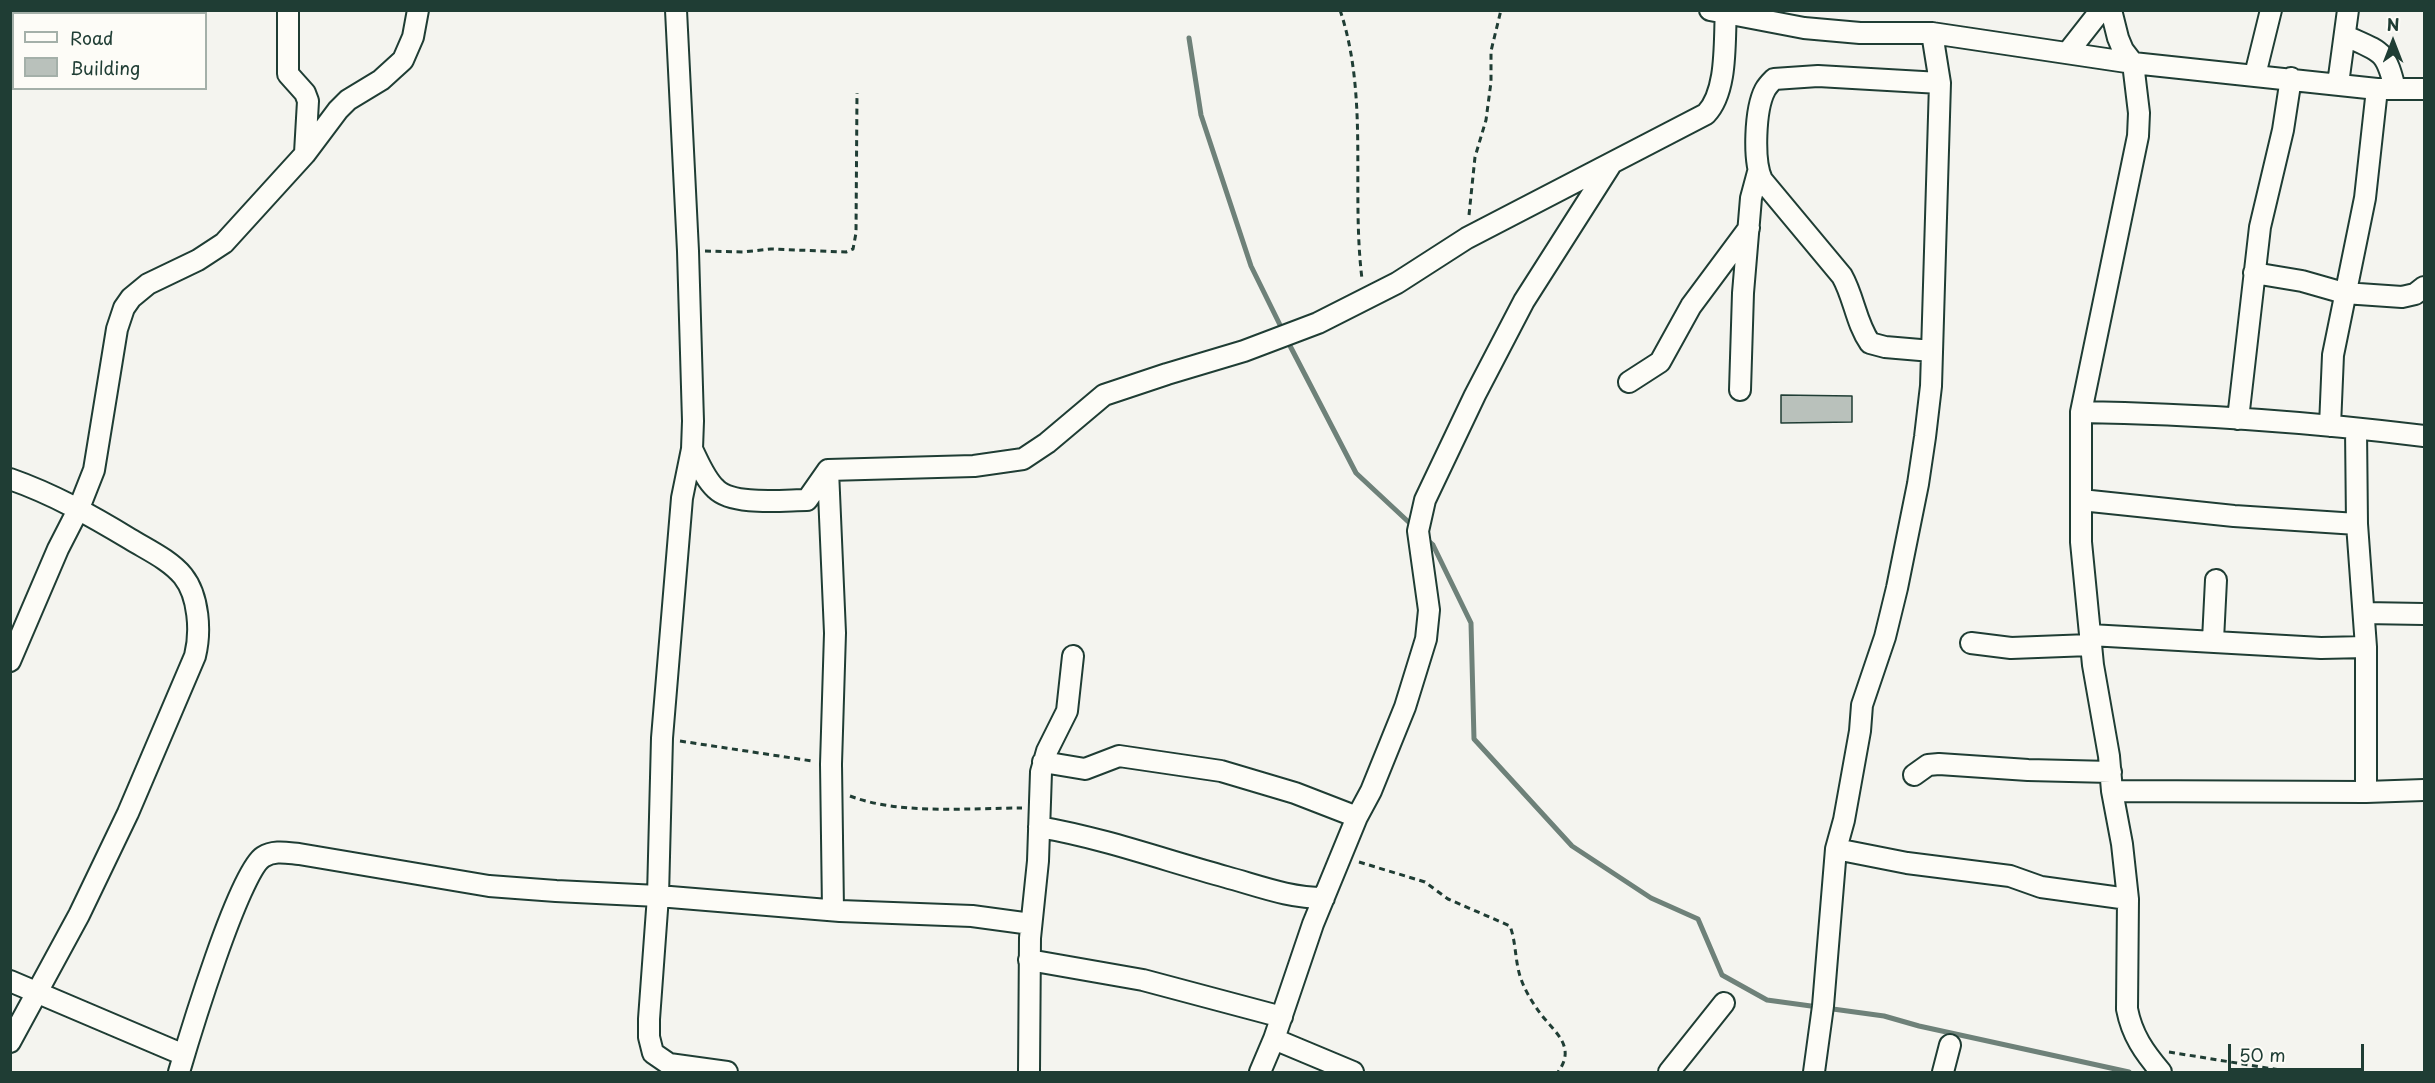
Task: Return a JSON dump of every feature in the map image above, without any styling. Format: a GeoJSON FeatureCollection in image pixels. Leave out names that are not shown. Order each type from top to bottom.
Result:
{"type":"FeatureCollection","features":[{"type":"Feature","properties":{"kind":"street"},"geometry":{"type":"LineString","coordinates":[[288,10],[288,74],[305,93],[308,101],[305,154]]}},
{"type":"Feature","properties":{"kind":"street"},"geometry":{"type":"LineString","coordinates":[[10,661],[58,549],[79,508],[96,463],[117,329],[123,308],[130,298],[148,284],[198,260],[224,243],[305,154],[348,100],[381,80],[403,60],[413,37],[418,10]]}},
{"type":"Feature","properties":{"kind":"street"},"geometry":{"type":"LineString","coordinates":[[676,10],[688,251],[693,400],[692,449],[684,481],[662,738],[658,896],[649,1037],[653,1053],[669,1064],[727,1072]]}},
{"type":"Feature","properties":{"kind":"street"},"geometry":{"type":"LineString","coordinates":[[2068,52],[2101,10]]}},
{"type":"Feature","properties":{"kind":"street"},"geometry":{"type":"LineString","coordinates":[[2111,10],[2120,44],[2133,63],[2139,113],[2138,136],[2081,412],[2081,542],[2090,640],[2122,844],[2128,899],[2127,1009],[2134,1037],[2140,1048],[2161,1072]]}},
{"type":"Feature","properties":{"kind":"street"},"geometry":{"type":"LineString","coordinates":[[2255,75],[2271,10]]}},
{"type":"Feature","properties":{"kind":"street"},"geometry":{"type":"LineString","coordinates":[[2338,84],[2348,10]]}},
{"type":"Feature","properties":{"kind":"street"},"geometry":{"type":"LineString","coordinates":[[828,470],[974,466],[1016,461],[1030,455],[1047,443],[1104,395],[1286,337],[1367,298],[1433,262],[1467,238],[1706,114],[1714,106],[1721,80],[1721,11],[1804,28],[1849,32],[1932,33],[2133,63],[2386,89],[2424,89]]}},
{"type":"Feature","properties":{"kind":"street"},"geometry":{"type":"LineString","coordinates":[[1814,1072],[1823,1006],[1836,849],[1844,820],[1860,731],[1862,705],[1890,618],[1926,437],[1932,351],[1940,83],[1932,33]]}},
{"type":"Feature","properties":{"kind":"street"},"geometry":{"type":"LineString","coordinates":[[2330,426],[2333,355],[2390,67],[2387,60],[2371,48],[2346,36]]}},
{"type":"Feature","properties":{"kind":"street"},"geometry":{"type":"LineString","coordinates":[[1740,390],[1743,293],[1751,198],[1758,172],[1758,119],[1765,90],[1774,79],[1818,76],[1940,83]]}},
{"type":"Feature","properties":{"kind":"street"},"geometry":{"type":"LineString","coordinates":[[2238,419],[2260,227],[2283,130],[2291,78]]}},
{"type":"Feature","properties":{"kind":"street"},"geometry":{"type":"LineString","coordinates":[[1260,1072],[1324,898],[1398,726],[1426,639],[1429,610],[1418,531],[1425,500],[1475,395],[1524,301],[1613,161]]}},
{"type":"Feature","properties":{"kind":"street"},"geometry":{"type":"LineString","coordinates":[[1758,172],[1842,276],[1849,288],[1861,327],[1870,343],[1885,347],[1932,351]]}},
{"type":"Feature","properties":{"kind":"street"},"geometry":{"type":"LineString","coordinates":[[1629,382],[1660,362],[1691,306],[1749,228]]}},
{"type":"Feature","properties":{"kind":"street"},"geometry":{"type":"LineString","coordinates":[[2254,273],[2302,281],[2344,293],[2403,297],[2415,294],[2424,287]]}},
{"type":"Feature","properties":{"kind":"street"},"geometry":{"type":"LineString","coordinates":[[2081,412],[2154,413],[2330,426],[2424,436]]}},
{"type":"Feature","properties":{"kind":"street"},"geometry":{"type":"LineString","coordinates":[[2356,429],[2357,524],[2366,647],[2366,792]]}},
{"type":"Feature","properties":{"kind":"street"},"geometry":{"type":"LineString","coordinates":[[692,449],[712,484],[722,495],[730,498],[807,500],[828,470]]}},
{"type":"Feature","properties":{"kind":"street"},"geometry":{"type":"LineString","coordinates":[[828,470],[835,633],[831,764],[833,910]]}},
{"type":"Feature","properties":{"kind":"street"},"geometry":{"type":"LineString","coordinates":[[10,479],[79,508],[162,557],[182,575],[195,601],[198,635],[195,656],[128,813],[79,915],[10,1042]]}},
{"type":"Feature","properties":{"kind":"street"},"geometry":{"type":"LineString","coordinates":[[2081,500],[2234,516],[2357,524]]}},
{"type":"Feature","properties":{"kind":"street"},"geometry":{"type":"LineString","coordinates":[[2213,640],[2216,580]]}},
{"type":"Feature","properties":{"kind":"street"},"geometry":{"type":"LineString","coordinates":[[2364,613],[2424,614]]}},
{"type":"Feature","properties":{"kind":"street"},"geometry":{"type":"LineString","coordinates":[[1971,643],[2011,648],[2090,640],[2213,640],[2321,648],[2366,647]]}},
{"type":"Feature","properties":{"kind":"street"},"geometry":{"type":"LineString","coordinates":[[1030,1072],[1029,960],[1044,762],[1067,711],[1073,656]]}},
{"type":"Feature","properties":{"kind":"street"},"geometry":{"type":"LineString","coordinates":[[1044,762],[1084,768],[1119,756],[1211,769],[1295,793],[1357,817]]}},
{"type":"Feature","properties":{"kind":"street"},"geometry":{"type":"LineString","coordinates":[[1914,775],[1928,765],[1939,764],[2028,770],[2111,782],[2366,792],[2424,790]]}},
{"type":"Feature","properties":{"kind":"street"},"geometry":{"type":"LineString","coordinates":[[1039,818],[1068,832],[1284,894],[1324,898]]}},
{"type":"Feature","properties":{"kind":"street"},"geometry":{"type":"LineString","coordinates":[[1836,849],[1940,868],[2010,876],[2041,887],[2128,899]]}},
{"type":"Feature","properties":{"kind":"street"},"geometry":{"type":"LineString","coordinates":[[10,981],[182,1064],[215,962],[246,879],[262,857],[274,853],[299,854],[489,886],[833,910],[972,916],[1031,924]]}},
{"type":"Feature","properties":{"kind":"street"},"geometry":{"type":"LineString","coordinates":[[1029,960],[1143,980],[1282,1017]]}},
{"type":"Feature","properties":{"kind":"street"},"geometry":{"type":"LineString","coordinates":[[1670,1072],[1724,1003]]}},
{"type":"Feature","properties":{"kind":"street"},"geometry":{"type":"LineString","coordinates":[[1274,1039],[1353,1072]]}},
{"type":"Feature","properties":{"kind":"street"},"geometry":{"type":"LineString","coordinates":[[1943,1072],[1950,1045]]}},
{"type":"Feature","properties":{"kind":"path"},"geometry":{"type":"LineString","coordinates":[[1340,10],[1352,54],[1359,245],[1363,285],[1367,298]]}},
{"type":"Feature","properties":{"kind":"path"},"geometry":{"type":"LineString","coordinates":[[1467,238],[1475,157],[1486,120],[1491,51],[1501,10]]}},
{"type":"Feature","properties":{"kind":"path"},"geometry":{"type":"LineString","coordinates":[[688,251],[743,252],[771,249],[846,252],[853,249],[856,233],[857,93]]}},
{"type":"Feature","properties":{"kind":"path"},"geometry":{"type":"LineString","coordinates":[[662,738],[831,764]]}},
{"type":"Feature","properties":{"kind":"path"},"geometry":{"type":"LineString","coordinates":[[847,793],[861,800],[905,806],[1039,818]]}},
{"type":"Feature","properties":{"kind":"path"},"geometry":{"type":"LineString","coordinates":[[1342,856],[1425,882],[1448,898],[1510,926],[1520,977],[1540,1014],[1563,1040],[1562,1067],[1558,1072]]}},
{"type":"Feature","properties":{"kind":"path"},"geometry":{"type":"LineString","coordinates":[[2140,1048],[2292,1072]]}},
{"type":"Feature","properties":{"kind":"building"},"geometry":{"type":"Polygon","coordinates":[[[1781,395],[1852,396],[1852,422],[1781,423],[1781,395]]]}},
{"type":"Feature","properties":{"kind":"waterway"},"geometry":{"type":"LineString","coordinates":[[1189,38],[1201,115],[1251,266],[1283,331]]}},
{"type":"Feature","properties":{"kind":"waterway"},"geometry":{"type":"LineString","coordinates":[[1287,340],[1356,473],[1415,528]]}},
{"type":"Feature","properties":{"kind":"waterway"},"geometry":{"type":"LineString","coordinates":[[1426,539],[1433,545],[1471,623],[1474,739],[1572,846],[1651,898],[1698,919],[1722,975],[1767,1000],[1884,1016],[1919,1026],[2129,1072]]}}]}
